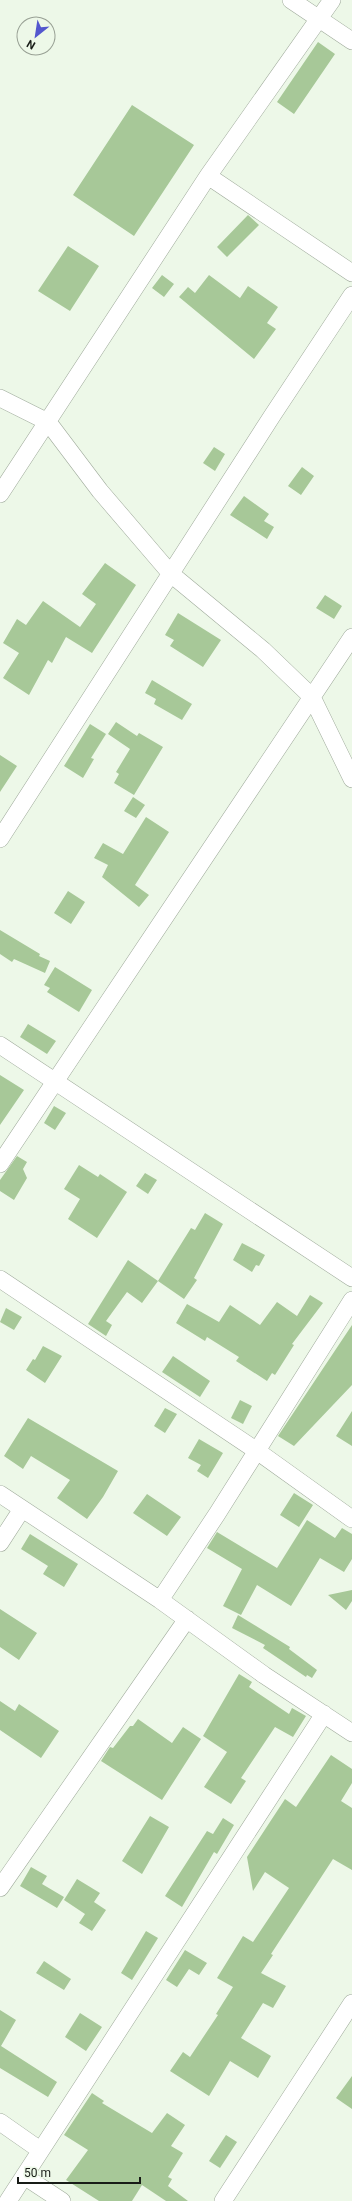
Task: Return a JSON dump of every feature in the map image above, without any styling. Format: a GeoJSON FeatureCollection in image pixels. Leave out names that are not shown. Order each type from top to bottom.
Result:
{"type":"FeatureCollection","features":[{"type":"Feature","properties":{"kind":"street"},"geometry":{"type":"LineString","coordinates":[[291,0],[352,41]]}},
{"type":"Feature","properties":{"kind":"street"},"geometry":{"type":"LineString","coordinates":[[0,494],[208,176],[332,0]]}},
{"type":"Feature","properties":{"kind":"street"},"geometry":{"type":"LineString","coordinates":[[208,176],[352,273]]}},
{"type":"Feature","properties":{"kind":"street"},"geometry":{"type":"LineString","coordinates":[[0,839],[272,416],[352,295]]}},
{"type":"Feature","properties":{"kind":"street"},"geometry":{"type":"LineString","coordinates":[[0,398],[48,422],[118,514],[171,574],[264,650],[312,697],[352,779]]}},
{"type":"Feature","properties":{"kind":"street"},"geometry":{"type":"LineString","coordinates":[[0,1164],[352,637]]}},
{"type":"Feature","properties":{"kind":"street"},"geometry":{"type":"LineString","coordinates":[[0,1045],[352,1278]]}},
{"type":"Feature","properties":{"kind":"street"},"geometry":{"type":"LineString","coordinates":[[0,1279],[257,1451],[352,1519]]}},
{"type":"Feature","properties":{"kind":"street"},"geometry":{"type":"LineString","coordinates":[[160,1600],[257,1451],[352,1300]]}},
{"type":"Feature","properties":{"kind":"street"},"geometry":{"type":"LineString","coordinates":[[0,1494],[160,1600],[264,1675],[352,1733]]}},
{"type":"Feature","properties":{"kind":"street"},"geometry":{"type":"LineString","coordinates":[[0,1543],[22,1509]]}},
{"type":"Feature","properties":{"kind":"street"},"geometry":{"type":"LineString","coordinates":[[0,1888],[187,1619]]}},
{"type":"Feature","properties":{"kind":"street"},"geometry":{"type":"LineString","coordinates":[[8,2201],[324,1714]]}},
{"type":"Feature","properties":{"kind":"street"},"geometry":{"type":"LineString","coordinates":[[224,2201],[352,2003]]}},
{"type":"Feature","properties":{"kind":"street"},"geometry":{"type":"LineString","coordinates":[[0,2122],[40,2150]]}},
{"type":"Feature","properties":{"kind":"street"},"geometry":{"type":"LineString","coordinates":[[24,2176],[62,2201]]}},
{"type":"Feature","properties":{"kind":"building"},"geometry":{"type":"Polygon","coordinates":[[[318,42],[335,54],[294,114],[277,102],[318,42]]]}},
{"type":"Feature","properties":{"kind":"building"},"geometry":{"type":"Polygon","coordinates":[[[132,105],[194,145],[134,236],[73,195],[132,105]]]}},
{"type":"Feature","properties":{"kind":"building"},"geometry":{"type":"Polygon","coordinates":[[[248,215],[259,225],[227,257],[217,247],[248,215]]]}},
{"type":"Feature","properties":{"kind":"building"},"geometry":{"type":"Polygon","coordinates":[[[68,246],[99,266],[70,311],[38,291],[68,246]]]}},
{"type":"Feature","properties":{"kind":"building"},"geometry":{"type":"Polygon","coordinates":[[[162,275],[174,284],[164,297],[152,288],[162,275]]]}},
{"type":"Feature","properties":{"kind":"building"},"geometry":{"type":"Polygon","coordinates":[[[209,275],[240,298],[248,286],[278,307],[267,323],[276,329],[254,359],[179,297],[188,287],[195,293],[209,275]]]}},
{"type":"Feature","properties":{"kind":"building"},"geometry":{"type":"Polygon","coordinates":[[[214,447],[225,454],[215,471],[203,463],[214,447]]]}},
{"type":"Feature","properties":{"kind":"building"},"geometry":{"type":"Polygon","coordinates":[[[302,467],[314,476],[301,495],[288,486],[302,467]]]}},
{"type":"Feature","properties":{"kind":"building"},"geometry":{"type":"Polygon","coordinates":[[[244,496],[269,514],[264,521],[274,527],[267,539],[230,515],[244,496]]]}},
{"type":"Feature","properties":{"kind":"building"},"geometry":{"type":"Polygon","coordinates":[[[105,563],[136,585],[92,653],[66,637],[52,663],[48,660],[29,695],[3,678],[19,653],[3,643],[17,619],[26,625],[43,601],[80,627],[96,604],[82,594],[105,563]]]}},
{"type":"Feature","properties":{"kind":"building"},"geometry":{"type":"Polygon","coordinates":[[[325,595],[342,606],[334,619],[316,608],[325,595]]]}},
{"type":"Feature","properties":{"kind":"building"},"geometry":{"type":"Polygon","coordinates":[[[178,613],[221,640],[203,667],[170,646],[174,640],[165,635],[178,613]]]}},
{"type":"Feature","properties":{"kind":"building"},"geometry":{"type":"Polygon","coordinates":[[[152,680],[192,704],[182,720],[154,704],[156,699],[145,693],[152,680]]]}},
{"type":"Feature","properties":{"kind":"building"},"geometry":{"type":"Polygon","coordinates":[[[116,722],[137,736],[139,733],[163,747],[134,795],[114,783],[119,774],[116,772],[130,749],[108,734],[116,722]]]}},
{"type":"Feature","properties":{"kind":"building"},"geometry":{"type":"Polygon","coordinates":[[[90,724],[106,734],[91,758],[94,759],[83,778],[64,766],[90,724]]]}},
{"type":"Feature","properties":{"kind":"building"},"geometry":{"type":"Polygon","coordinates":[[[0,755],[17,766],[0,792],[0,755]]]}},
{"type":"Feature","properties":{"kind":"building"},"geometry":{"type":"Polygon","coordinates":[[[133,797],[145,805],[136,818],[124,811],[133,797]]]}},
{"type":"Feature","properties":{"kind":"building"},"geometry":{"type":"Polygon","coordinates":[[[146,817],[169,832],[135,885],[149,895],[139,907],[102,877],[108,865],[94,858],[103,843],[123,854],[146,817]]]}},
{"type":"Feature","properties":{"kind":"building"},"geometry":{"type":"Polygon","coordinates":[[[68,891],[85,902],[71,924],[54,913],[68,891]]]}},
{"type":"Feature","properties":{"kind":"building"},"geometry":{"type":"Polygon","coordinates":[[[0,930],[40,954],[39,956],[50,961],[45,973],[14,959],[12,962],[0,954],[0,930]]]}},
{"type":"Feature","properties":{"kind":"building"},"geometry":{"type":"Polygon","coordinates":[[[55,967],[92,990],[79,1012],[47,992],[50,988],[44,985],[55,967]]]}},
{"type":"Feature","properties":{"kind":"building"},"geometry":{"type":"Polygon","coordinates":[[[28,1024],[56,1041],[47,1054],[20,1037],[28,1024]]]}},
{"type":"Feature","properties":{"kind":"building"},"geometry":{"type":"Polygon","coordinates":[[[0,1075],[24,1090],[0,1125],[0,1075]]]}},
{"type":"Feature","properties":{"kind":"building"},"geometry":{"type":"Polygon","coordinates":[[[54,1106],[66,1113],[55,1130],[44,1123],[54,1106]]]}},
{"type":"Feature","properties":{"kind":"building"},"geometry":{"type":"Polygon","coordinates":[[[17,1156],[27,1162],[23,1169],[27,1178],[14,1200],[0,1191],[0,1180],[17,1156]]]}},
{"type":"Feature","properties":{"kind":"building"},"geometry":{"type":"Polygon","coordinates":[[[79,1165],[98,1177],[100,1174],[127,1192],[97,1238],[68,1219],[80,1199],[64,1189],[79,1165]]]}},
{"type":"Feature","properties":{"kind":"building"},"geometry":{"type":"Polygon","coordinates":[[[145,1173],[157,1180],[148,1194],[136,1186],[145,1173]]]}},
{"type":"Feature","properties":{"kind":"building"},"geometry":{"type":"Polygon","coordinates":[[[205,1213],[223,1224],[194,1278],[197,1280],[184,1299],[158,1281],[191,1228],[195,1230],[205,1213]]]}},
{"type":"Feature","properties":{"kind":"building"},"geometry":{"type":"Polygon","coordinates":[[[242,1243],[265,1255],[259,1266],[256,1265],[252,1272],[233,1260],[242,1243]]]}},
{"type":"Feature","properties":{"kind":"building"},"geometry":{"type":"Polygon","coordinates":[[[128,1260],[158,1281],[142,1303],[127,1292],[106,1321],[112,1325],[106,1336],[88,1324],[128,1260]]]}},
{"type":"Feature","properties":{"kind":"building"},"geometry":{"type":"Polygon","coordinates":[[[310,1295],[323,1303],[292,1344],[294,1345],[275,1375],[272,1373],[267,1381],[236,1361],[239,1357],[207,1337],[205,1341],[176,1323],[187,1304],[219,1322],[230,1305],[260,1325],[277,1302],[297,1316],[310,1295]]]}},
{"type":"Feature","properties":{"kind":"building"},"geometry":{"type":"Polygon","coordinates":[[[6,1308],[22,1317],[14,1330],[0,1322],[6,1308]]]}},
{"type":"Feature","properties":{"kind":"building"},"geometry":{"type":"Polygon","coordinates":[[[352,1325],[352,1385],[294,1446],[278,1436],[352,1325]]]}},
{"type":"Feature","properties":{"kind":"building"},"geometry":{"type":"Polygon","coordinates":[[[43,1346],[62,1356],[45,1383],[26,1370],[33,1359],[35,1360],[43,1346]]]}},
{"type":"Feature","properties":{"kind":"building"},"geometry":{"type":"Polygon","coordinates":[[[173,1356],[210,1381],[200,1397],[162,1372],[173,1356]]]}},
{"type":"Feature","properties":{"kind":"building"},"geometry":{"type":"Polygon","coordinates":[[[240,1400],[252,1406],[243,1424],[231,1418],[240,1400]]]}},
{"type":"Feature","properties":{"kind":"building"},"geometry":{"type":"Polygon","coordinates":[[[165,1408],[177,1414],[165,1433],[154,1426],[165,1408]]]}},
{"type":"Feature","properties":{"kind":"building"},"geometry":{"type":"Polygon","coordinates":[[[352,1411],[352,1446],[336,1436],[352,1411]]]}},
{"type":"Feature","properties":{"kind":"building"},"geometry":{"type":"Polygon","coordinates":[[[28,1418],[118,1471],[103,1497],[87,1519],[57,1498],[70,1480],[31,1456],[23,1469],[4,1456],[28,1418]]]}},
{"type":"Feature","properties":{"kind":"building"},"geometry":{"type":"Polygon","coordinates":[[[199,1439],[223,1453],[208,1478],[197,1471],[201,1465],[188,1458],[199,1439]]]}},
{"type":"Feature","properties":{"kind":"building"},"geometry":{"type":"Polygon","coordinates":[[[294,1493],[313,1505],[299,1527],[280,1515],[294,1493]]]}},
{"type":"Feature","properties":{"kind":"building"},"geometry":{"type":"Polygon","coordinates":[[[147,1494],[181,1517],[167,1536],[133,1513],[147,1494]]]}},
{"type":"Feature","properties":{"kind":"building"},"geometry":{"type":"Polygon","coordinates":[[[307,1520],[335,1538],[342,1528],[352,1534],[352,1559],[344,1572],[320,1558],[291,1606],[257,1585],[241,1615],[223,1606],[242,1569],[207,1548],[217,1532],[277,1568],[307,1520]]]}},
{"type":"Feature","properties":{"kind":"building"},"geometry":{"type":"Polygon","coordinates":[[[30,1534],[78,1564],[64,1587],[43,1574],[48,1566],[21,1549],[30,1534]]]}},
{"type":"Feature","properties":{"kind":"building"},"geometry":{"type":"Polygon","coordinates":[[[352,1590],[352,1601],[346,1610],[328,1595],[352,1590]]]}},
{"type":"Feature","properties":{"kind":"building"},"geometry":{"type":"Polygon","coordinates":[[[0,1609],[37,1633],[19,1660],[0,1647],[0,1609]]]}},
{"type":"Feature","properties":{"kind":"building"},"geometry":{"type":"Polygon","coordinates":[[[238,1615],[290,1647],[289,1649],[317,1670],[312,1678],[307,1675],[306,1677],[263,1648],[265,1645],[232,1628],[238,1615]]]}},
{"type":"Feature","properties":{"kind":"building"},"geometry":{"type":"Polygon","coordinates":[[[239,1674],[252,1682],[249,1687],[289,1714],[292,1708],[306,1716],[293,1737],[275,1727],[241,1778],[246,1781],[231,1804],[204,1787],[227,1752],[203,1736],[239,1674]]]}},
{"type":"Feature","properties":{"kind":"building"},"geometry":{"type":"Polygon","coordinates":[[[0,1701],[15,1711],[19,1704],[59,1731],[41,1758],[0,1730],[0,1701]]]}},
{"type":"Feature","properties":{"kind":"building"},"geometry":{"type":"Polygon","coordinates":[[[138,1719],[172,1743],[183,1727],[201,1739],[162,1800],[101,1761],[110,1747],[113,1748],[130,1726],[133,1726],[138,1719]]]}},
{"type":"Feature","properties":{"kind":"building"},"geometry":{"type":"Polygon","coordinates":[[[331,1755],[352,1769],[352,1783],[341,1801],[352,1808],[352,1870],[333,1859],[271,1954],[273,1955],[261,1973],[286,1986],[273,2008],[263,2003],[241,2038],[271,2056],[258,2078],[230,2061],[209,2096],[170,2071],[183,2052],[190,2057],[218,2015],[216,2014],[233,1987],[217,1978],[243,1936],[253,1942],[289,1888],[265,1872],[253,1891],[247,1857],[285,1799],[296,1807],[331,1755]]]}},
{"type":"Feature","properties":{"kind":"building"},"geometry":{"type":"Polygon","coordinates":[[[150,1816],[169,1827],[142,1874],[122,1861],[150,1816]]]}},
{"type":"Feature","properties":{"kind":"building"},"geometry":{"type":"Polygon","coordinates":[[[223,1818],[234,1825],[217,1854],[214,1852],[182,1907],[165,1896],[207,1831],[213,1834],[223,1818]]]}},
{"type":"Feature","properties":{"kind":"building"},"geometry":{"type":"Polygon","coordinates":[[[31,1867],[47,1876],[42,1884],[64,1897],[57,1908],[20,1886],[31,1867]]]}},
{"type":"Feature","properties":{"kind":"building"},"geometry":{"type":"Polygon","coordinates":[[[77,1879],[100,1893],[94,1902],[106,1910],[92,1931],[79,1923],[85,1914],[64,1900],[77,1879]]]}},
{"type":"Feature","properties":{"kind":"building"},"geometry":{"type":"Polygon","coordinates":[[[146,1931],[158,1938],[132,1980],[121,1973],[146,1931]]]}},
{"type":"Feature","properties":{"kind":"building"},"geometry":{"type":"Polygon","coordinates":[[[185,1950],[207,1963],[199,1975],[189,1969],[177,1987],[166,1980],[185,1950]]]}},
{"type":"Feature","properties":{"kind":"building"},"geometry":{"type":"Polygon","coordinates":[[[44,1961],[71,1979],[64,1990],[36,1973],[44,1961]]]}},
{"type":"Feature","properties":{"kind":"building"},"geometry":{"type":"Polygon","coordinates":[[[0,2010],[16,2020],[1,2046],[57,2082],[48,2097],[0,2068],[0,2010]]]}},
{"type":"Feature","properties":{"kind":"building"},"geometry":{"type":"Polygon","coordinates":[[[80,2013],[102,2027],[86,2051],[65,2037],[80,2013]]]}},
{"type":"Feature","properties":{"kind":"building"},"geometry":{"type":"Polygon","coordinates":[[[352,2076],[352,2109],[336,2098],[352,2076]]]}},
{"type":"Feature","properties":{"kind":"building"},"geometry":{"type":"Polygon","coordinates":[[[92,2093],[104,2101],[102,2103],[152,2133],[167,2113],[185,2125],[171,2146],[183,2153],[168,2177],[172,2179],[168,2186],[188,2201],[166,2201],[142,2185],[132,2201],[99,2201],[66,2180],[88,2150],[64,2135],[92,2093]]]}},
{"type":"Feature","properties":{"kind":"building"},"geometry":{"type":"Polygon","coordinates":[[[226,2135],[237,2142],[220,2168],[209,2161],[226,2135]]]}}]}
